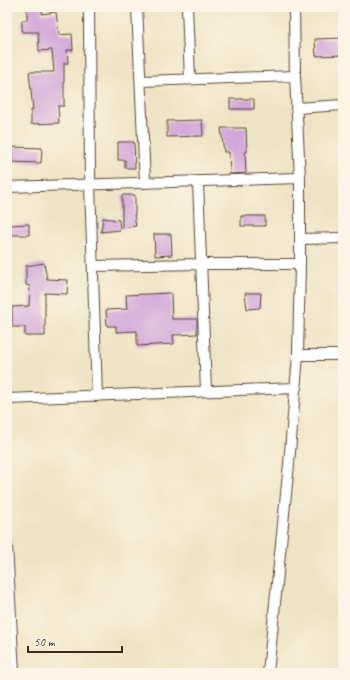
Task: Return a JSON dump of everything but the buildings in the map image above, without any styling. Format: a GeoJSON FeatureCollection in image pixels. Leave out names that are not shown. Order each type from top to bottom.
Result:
{"type":"FeatureCollection","features":[{"type":"Feature","properties":{"kind":"street"},"geometry":{"type":"LineString","coordinates":[[89,7],[90,184],[97,396]]}},
{"type":"Feature","properties":{"kind":"street"},"geometry":{"type":"LineString","coordinates":[[137,7],[145,183]]}},
{"type":"Feature","properties":{"kind":"street"},"geometry":{"type":"LineString","coordinates":[[187,7],[190,79]]}},
{"type":"Feature","properties":{"kind":"street"},"geometry":{"type":"LineString","coordinates":[[268,673],[298,355],[300,178],[296,108],[294,7]]}},
{"type":"Feature","properties":{"kind":"street"},"geometry":{"type":"LineString","coordinates":[[141,81],[295,76]]}},
{"type":"Feature","properties":{"kind":"street"},"geometry":{"type":"LineString","coordinates":[[296,108],[343,105]]}},
{"type":"Feature","properties":{"kind":"street"},"geometry":{"type":"LineString","coordinates":[[7,187],[300,178]]}},
{"type":"Feature","properties":{"kind":"street"},"geometry":{"type":"LineString","coordinates":[[198,181],[206,391]]}},
{"type":"Feature","properties":{"kind":"street"},"geometry":{"type":"LineString","coordinates":[[300,239],[343,238]]}},
{"type":"Feature","properties":{"kind":"street"},"geometry":{"type":"LineString","coordinates":[[93,266],[300,264]]}},
{"type":"Feature","properties":{"kind":"street"},"geometry":{"type":"LineString","coordinates":[[298,355],[343,355]]}},
{"type":"Feature","properties":{"kind":"street"},"geometry":{"type":"LineString","coordinates":[[7,399],[296,388]]}},
{"type":"Feature","properties":{"kind":"street"},"geometry":{"type":"LineString","coordinates":[[7,546],[14,673]]}}]}
